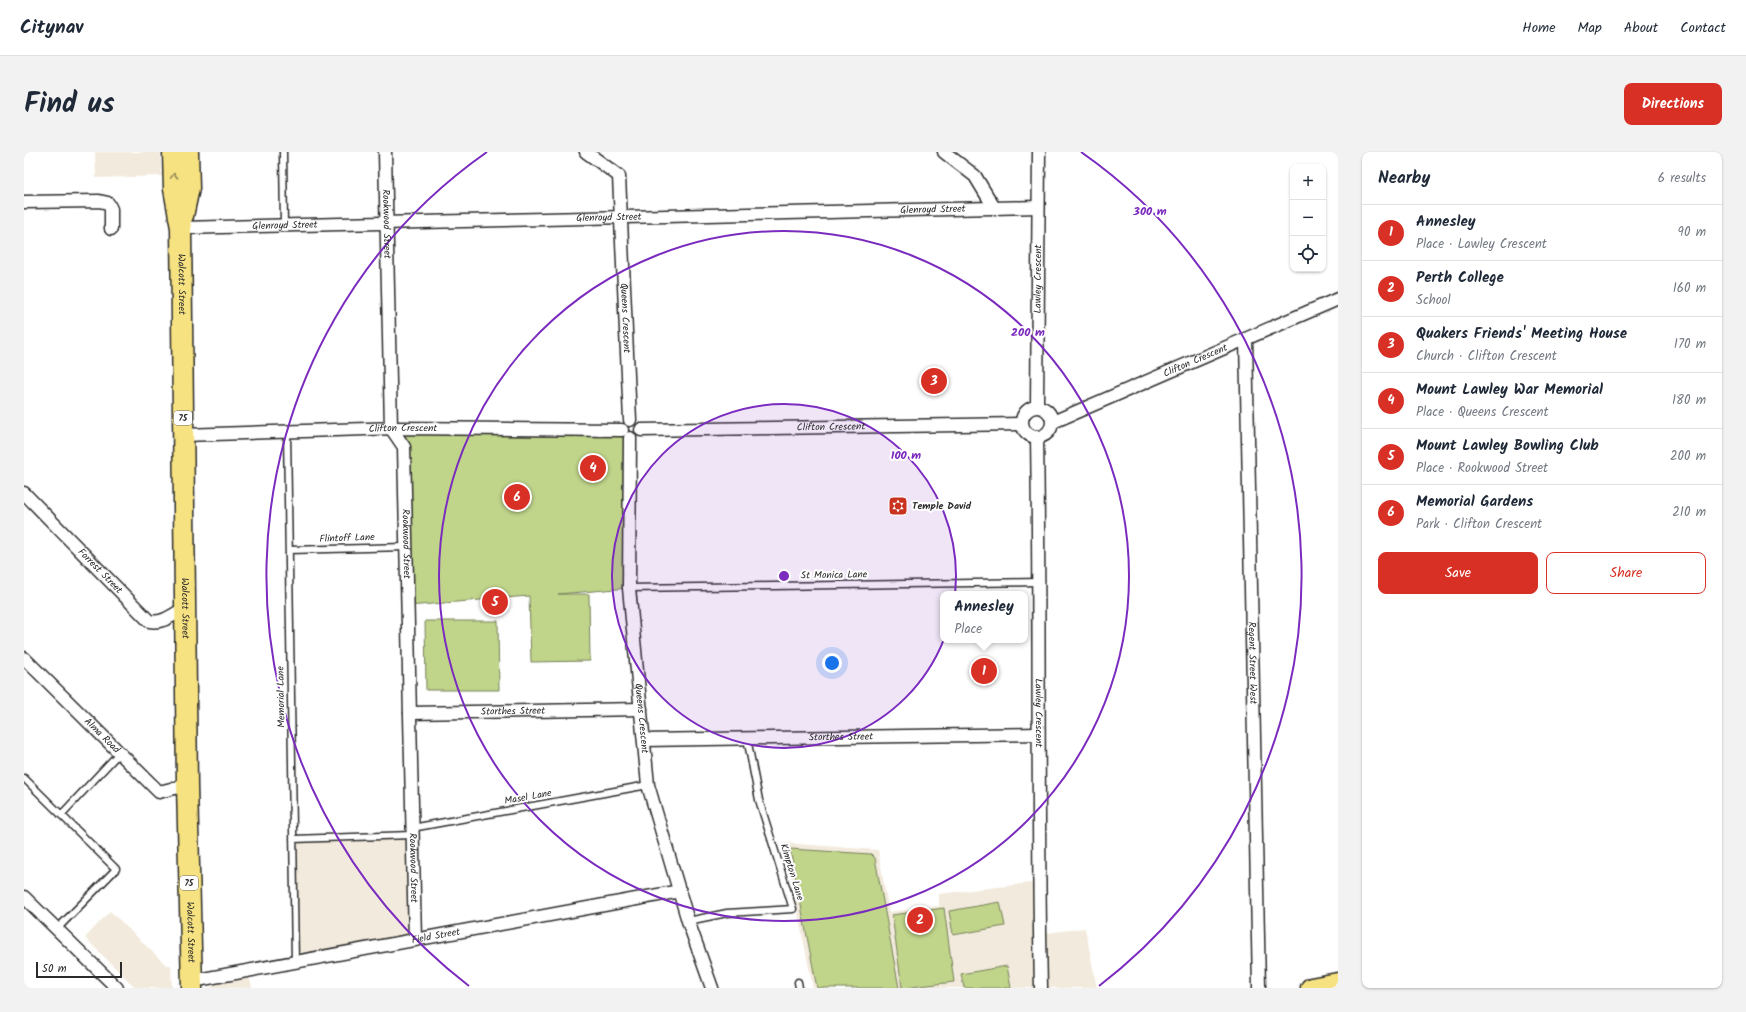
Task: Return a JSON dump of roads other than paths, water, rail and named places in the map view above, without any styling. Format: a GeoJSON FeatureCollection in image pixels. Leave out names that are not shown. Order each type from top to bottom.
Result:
{"type":"FeatureCollection","features":[{"type":"Feature","properties":{"kind":"main road","name":"Walcott Street"},"geometry":{"type":"LineString","coordinates":[[173,152],[174,189],[181,228],[187,785],[192,984]]}},
{"type":"Feature","properties":{"kind":"main road","name":"Walcott Street"},"geometry":{"type":"LineString","coordinates":[[181,228],[189,188],[188,152]]}},
{"type":"Feature","properties":{"kind":"main road"},"geometry":{"type":"LineString","coordinates":[[1311,988],[1338,983]]}},
{"type":"Feature","properties":{"kind":"street","name":"Rookwood Street"},"geometry":{"type":"LineString","coordinates":[[384,152],[391,428],[404,448],[414,940]]}},
{"type":"Feature","properties":{"kind":"street","name":"Queens Crescent"},"geometry":{"type":"LineString","coordinates":[[586,152],[619,176],[630,420]]}},
{"type":"Feature","properties":{"kind":"street"},"geometry":{"type":"LineString","coordinates":[[944,152],[975,176],[995,209]]}},
{"type":"Feature","properties":{"kind":"street","name":"Lawley Crescent"},"geometry":{"type":"LineString","coordinates":[[1037,406],[1037,207],[1039,152]]}},
{"type":"Feature","properties":{"kind":"street"},"geometry":{"type":"LineString","coordinates":[[24,202],[99,201],[108,203],[111,209],[111,229]]}},
{"type":"Feature","properties":{"kind":"street","name":"Glenroyd Street"},"geometry":{"type":"LineString","coordinates":[[181,228],[620,216],[1037,207]]}},
{"type":"Feature","properties":{"kind":"street","name":"Clifton Crescent"},"geometry":{"type":"LineString","coordinates":[[1052,422],[1338,299]]}},
{"type":"Feature","properties":{"kind":"street","name":"Regent Street West"},"geometry":{"type":"LineString","coordinates":[[1246,339],[1259,988]]}},
{"type":"Feature","properties":{"kind":"street"},"geometry":{"type":"LineString","coordinates":[[1037,406],[1048,411],[1052,416],[1051,428],[1048,433],[1037,437],[1027,433],[1022,424],[1024,413],[1027,409],[1037,406]]}},
{"type":"Feature","properties":{"kind":"street"},"geometry":{"type":"LineString","coordinates":[[630,420],[638,422],[641,430],[638,435],[626,434],[623,424],[630,420]]}},
{"type":"Feature","properties":{"kind":"street","name":"Clifton Crescent"},"geometry":{"type":"LineString","coordinates":[[641,430],[1022,424]]}},
{"type":"Feature","properties":{"kind":"street","name":"Clifton Crescent"},"geometry":{"type":"LineString","coordinates":[[183,435],[391,428],[626,434]]}},
{"type":"Feature","properties":{"kind":"street","name":"Queens Crescent"},"geometry":{"type":"LineString","coordinates":[[626,434],[629,588],[648,785],[688,921],[712,988]]}},
{"type":"Feature","properties":{"kind":"street","name":"Lawley Crescent"},"geometry":{"type":"LineString","coordinates":[[1037,437],[1039,582],[1039,882],[1041,988]]}},
{"type":"Feature","properties":{"kind":"street","name":"Forrest Street"},"geometry":{"type":"LineString","coordinates":[[24,493],[149,621],[163,621],[185,608]]}},
{"type":"Feature","properties":{"kind":"street","name":"Alma Road"},"geometry":{"type":"LineString","coordinates":[[24,658],[159,792],[187,785]]}},
{"type":"Feature","properties":{"kind":"street","name":"Storthes Street"},"geometry":{"type":"LineString","coordinates":[[410,713],[641,709]]}},
{"type":"Feature","properties":{"kind":"street","name":"Storthes Street"},"geometry":{"type":"LineString","coordinates":[[644,740],[1038,734]]}},
{"type":"Feature","properties":{"kind":"street","name":"Field Street"},"geometry":{"type":"LineString","coordinates":[[192,984],[295,962],[680,891]]}},
{"type":"Feature","properties":{"kind":"street"},"geometry":{"type":"LineString","coordinates":[[24,897],[116,988]]}},
{"type":"Feature","properties":{"kind":"lane"},"geometry":{"type":"LineString","coordinates":[[283,152],[284,226]]}},
{"type":"Feature","properties":{"kind":"lane","name":"Memorial Lane"},"geometry":{"type":"LineString","coordinates":[[287,432],[295,962]]}},
{"type":"Feature","properties":{"kind":"lane","name":"Flintoff Lane"},"geometry":{"type":"LineString","coordinates":[[289,550],[406,547]]}},
{"type":"Feature","properties":{"kind":"lane","name":"St Monica Lane"},"geometry":{"type":"LineString","coordinates":[[629,588],[1039,582]]}},
{"type":"Feature","properties":{"kind":"lane","name":"Kimpton Lane"},"geometry":{"type":"LineString","coordinates":[[688,921],[727,913],[793,909],[759,800],[747,738]]}},
{"type":"Feature","properties":{"kind":"lane"},"geometry":{"type":"LineString","coordinates":[[61,815],[119,753]]}},
{"type":"Feature","properties":{"kind":"lane"},"geometry":{"type":"LineString","coordinates":[[24,778],[116,869],[57,929]]}},
{"type":"Feature","properties":{"kind":"lane","name":"Masel Lane"},"geometry":{"type":"LineString","coordinates":[[293,839],[412,831],[648,785]]}},
{"type":"Feature","properties":{"kind":"place","name":"Quakers Friends' Meeting House"},"geometry":{"type":"Point","coordinates":[934,381]}},
{"type":"Feature","properties":{"kind":"place","name":"Mount Lawley War Memorial"},"geometry":{"type":"Point","coordinates":[593,468]}},
{"type":"Feature","properties":{"kind":"place","name":"Memorial Gardens"},"geometry":{"type":"Point","coordinates":[517,497]}},
{"type":"Feature","properties":{"kind":"place","name":"Temple David"},"geometry":{"type":"Point","coordinates":[898,506]}},
{"type":"Feature","properties":{"kind":"place","name":"Mount Lawley Bowling Club"},"geometry":{"type":"Point","coordinates":[495,602]}},
{"type":"Feature","properties":{"kind":"place","name":"Annesley"},"geometry":{"type":"Point","coordinates":[984,671]}},
{"type":"Feature","properties":{"kind":"place","name":"Perth College"},"geometry":{"type":"Point","coordinates":[920,920]}}]}
